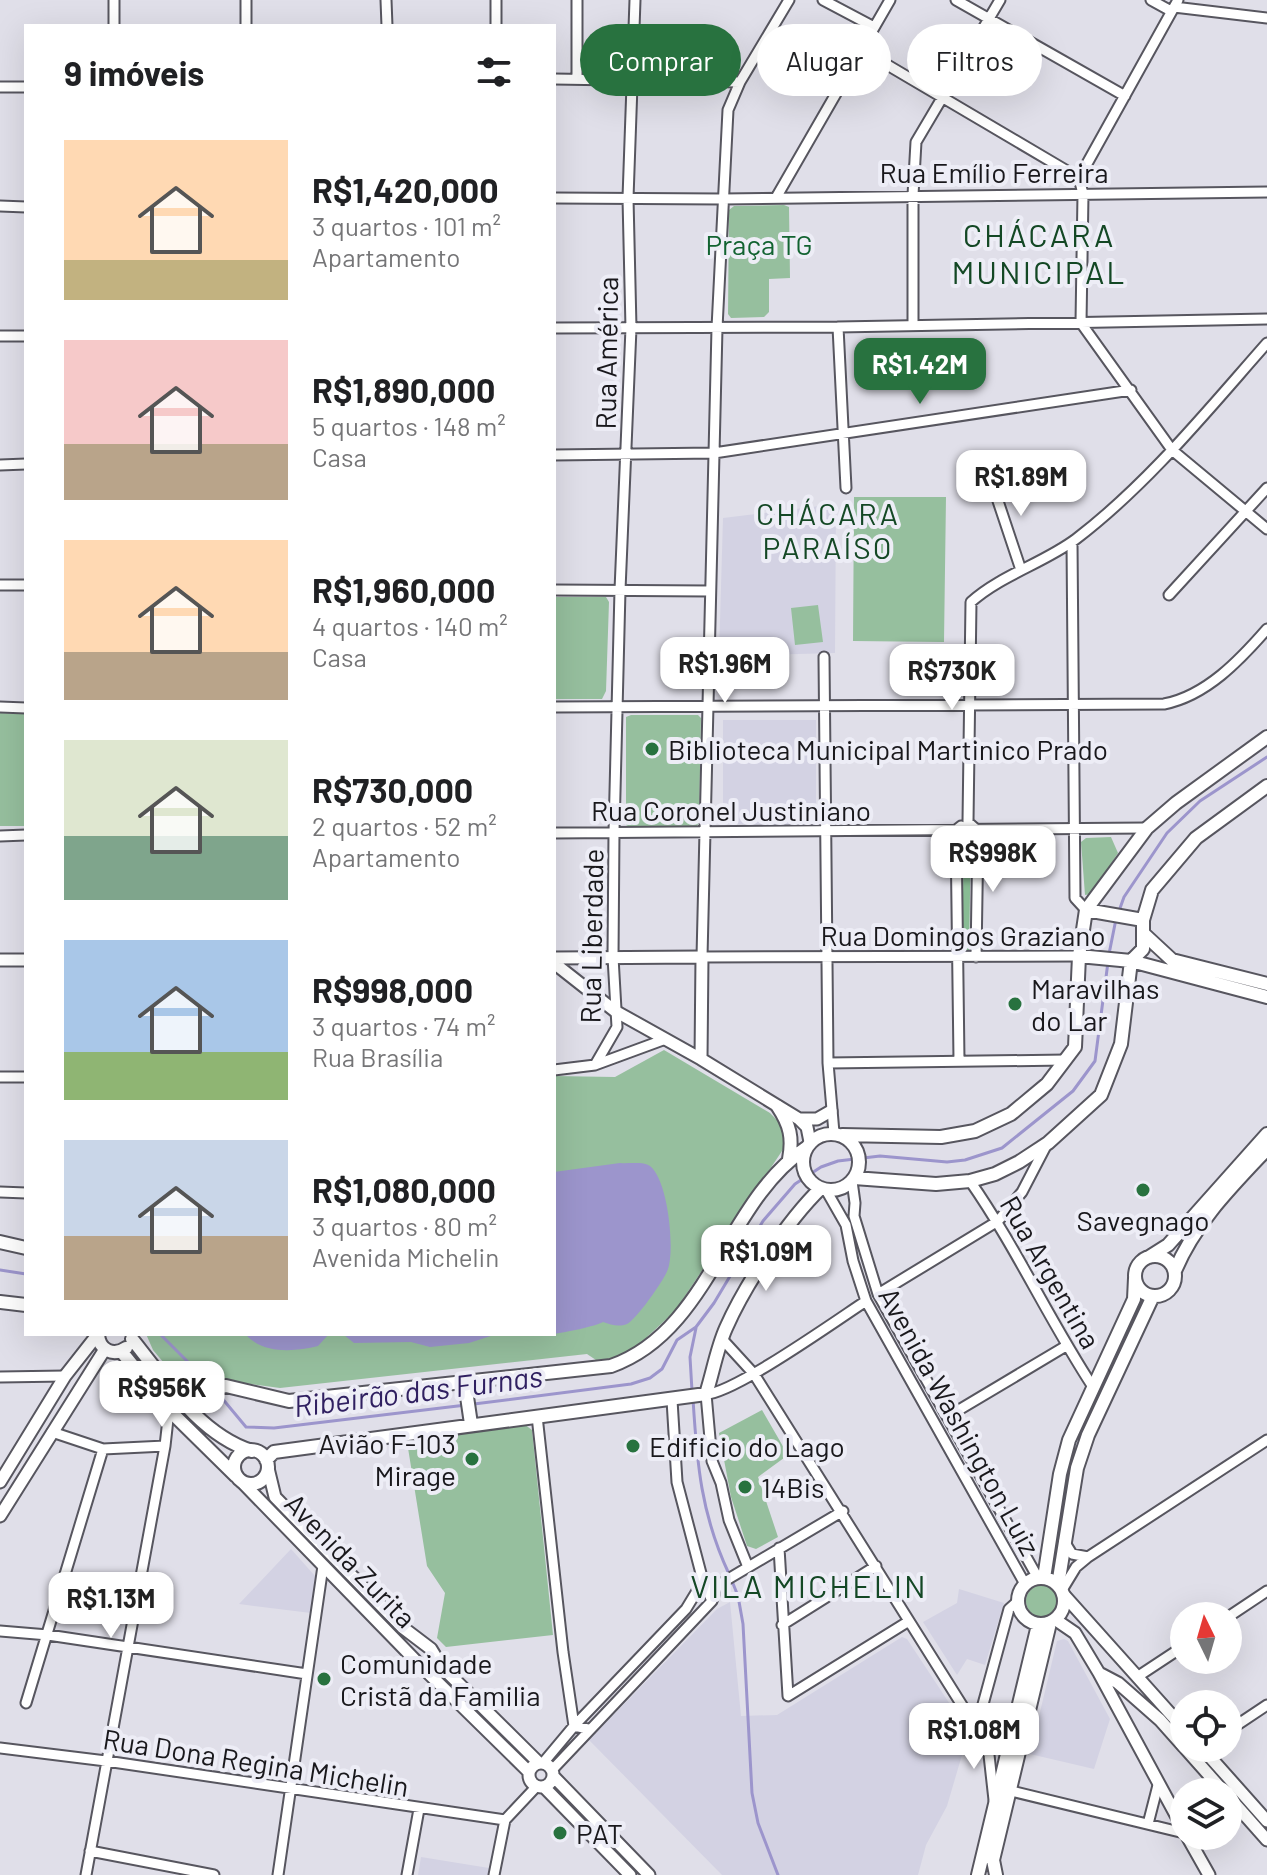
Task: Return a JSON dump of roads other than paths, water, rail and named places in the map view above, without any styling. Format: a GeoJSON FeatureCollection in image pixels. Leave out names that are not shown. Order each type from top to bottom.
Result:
{"type":"FeatureCollection","features":[{"type":"Feature","properties":{"kind":"main road"},"geometry":{"type":"LineString","coordinates":[[181,1399],[195,1392],[226,1386],[289,1401],[466,1389],[611,1366],[647,1350],[689,1304],[768,1184],[789,1159],[819,1136],[941,1137],[975,1131],[1011,1114],[1047,1084],[1075,1047],[1079,956],[1086,910],[1147,828],[1267,737]]}},
{"type":"Feature","properties":{"kind":"main road"},"geometry":{"type":"LineString","coordinates":[[808,1145],[803,1167],[820,1187],[836,1190],[855,1176],[936,1184],[970,1181],[1007,1168],[1048,1143],[1101,1095],[1107,1083],[1121,1044],[1131,961],[1143,949],[1143,920],[1152,890],[1196,838],[1267,786]]}},
{"type":"Feature","properties":{"kind":"main road","name":"Rua Domingos Graziano"},"geometry":{"type":"LineString","coordinates":[[1086,910],[1143,920]]}},
{"type":"Feature","properties":{"kind":"main road","name":"Rua Domingos Graziano"},"geometry":{"type":"LineString","coordinates":[[1145,935],[1172,960],[1267,984]]}},
{"type":"Feature","properties":{"kind":"main road","name":"Rua Domingos Graziano"},"geometry":{"type":"LineString","coordinates":[[1079,956],[1131,961],[1267,997]]}},
{"type":"Feature","properties":{"kind":"main road"},"geometry":{"type":"LineString","coordinates":[[778,1107],[787,1119],[792,1134],[789,1159]]}},
{"type":"Feature","properties":{"kind":"main road"},"geometry":{"type":"LineString","coordinates":[[838,1134],[849,1140],[858,1153],[855,1176]]}},
{"type":"Feature","properties":{"kind":"main road"},"geometry":{"type":"LineString","coordinates":[[1041,1578],[1069,1440],[1134,1299],[1139,1265],[1168,1245],[1267,1134]]}},
{"type":"Feature","properties":{"kind":"main road"},"geometry":{"type":"LineString","coordinates":[[1135,1278],[1141,1290],[1153,1296],[1170,1289],[1184,1247],[1225,1194],[1267,1149]]}},
{"type":"Feature","properties":{"kind":"main road"},"geometry":{"type":"LineString","coordinates":[[121,1351],[132,1336],[181,1399],[226,1441],[260,1453],[269,1460],[471,1420],[537,1416],[706,1394],[722,1339],[738,1301],[797,1213],[820,1187]]}},
{"type":"Feature","properties":{"kind":"main road"},"geometry":{"type":"LineString","coordinates":[[0,1242],[24,1248]]}},
{"type":"Feature","properties":{"kind":"main road"},"geometry":{"type":"LineString","coordinates":[[1149,1257],[1168,1260],[1175,1271]]}},
{"type":"Feature","properties":{"kind":"main road"},"geometry":{"type":"LineString","coordinates":[[978,1875],[994,1806],[1048,1622],[1064,1608],[1061,1590],[1063,1540],[1077,1468],[1088,1435],[1153,1296]]}},
{"type":"Feature","properties":{"kind":"main road"},"geometry":{"type":"LineString","coordinates":[[0,1302],[24,1305]]}},
{"type":"Feature","properties":{"kind":"main road"},"geometry":{"type":"LineString","coordinates":[[99,1336],[105,1349],[121,1351],[169,1410],[239,1479],[259,1482],[269,1460]]}},
{"type":"Feature","properties":{"kind":"main road"},"geometry":{"type":"LineString","coordinates":[[466,1389],[471,1420]]}},
{"type":"Feature","properties":{"kind":"main road"},"geometry":{"type":"LineString","coordinates":[[239,1479],[235,1461],[242,1453],[252,1451]]}},
{"type":"Feature","properties":{"kind":"main road"},"geometry":{"type":"LineString","coordinates":[[1041,1578],[1025,1584],[1018,1601],[1021,1614],[1048,1622]]}},
{"type":"Feature","properties":{"kind":"main road"},"geometry":{"type":"LineString","coordinates":[[1041,1578],[1061,1590]]}},
{"type":"Feature","properties":{"kind":"main road"},"geometry":{"type":"LineString","coordinates":[[996,1875],[993,1860],[1048,1622]]}},
{"type":"Feature","properties":{"kind":"street"},"geometry":{"type":"LineString","coordinates":[[114,0],[114,24]]}},
{"type":"Feature","properties":{"kind":"street"},"geometry":{"type":"LineString","coordinates":[[246,0],[246,24]]}},
{"type":"Feature","properties":{"kind":"street"},"geometry":{"type":"LineString","coordinates":[[386,0],[387,24]]}},
{"type":"Feature","properties":{"kind":"street"},"geometry":{"type":"LineString","coordinates":[[496,0],[496,24]]}},
{"type":"Feature","properties":{"kind":"street"},"geometry":{"type":"LineString","coordinates":[[556,79],[577,79],[577,0]]}},
{"type":"Feature","properties":{"kind":"street","name":"Rua América"},"geometry":{"type":"LineString","coordinates":[[634,24],[635,0]]}},
{"type":"Feature","properties":{"kind":"street"},"geometry":{"type":"LineString","coordinates":[[741,80],[789,0]]}},
{"type":"Feature","properties":{"kind":"street"},"geometry":{"type":"LineString","coordinates":[[823,0],[868,24]]}},
{"type":"Feature","properties":{"kind":"street"},"geometry":{"type":"LineString","coordinates":[[876,24],[890,0]]}},
{"type":"Feature","properties":{"kind":"street"},"geometry":{"type":"LineString","coordinates":[[956,0],[1125,96]]}},
{"type":"Feature","properties":{"kind":"street"},"geometry":{"type":"LineString","coordinates":[[913,325],[916,142],[1000,0]]}},
{"type":"Feature","properties":{"kind":"street"},"geometry":{"type":"LineString","coordinates":[[1151,0],[1174,6],[1267,18]]}},
{"type":"Feature","properties":{"kind":"street"},"geometry":{"type":"LineString","coordinates":[[1174,6],[1079,178],[1083,194],[1081,323],[1172,450],[1267,529]]}},
{"type":"Feature","properties":{"kind":"street"},"geometry":{"type":"LineString","coordinates":[[891,67],[1079,178]]}},
{"type":"Feature","properties":{"kind":"street"},"geometry":{"type":"LineString","coordinates":[[0,87],[24,87]]}},
{"type":"Feature","properties":{"kind":"street","name":"Rua América"},"geometry":{"type":"LineString","coordinates":[[616,707],[631,328],[628,198],[631,96]]}},
{"type":"Feature","properties":{"kind":"street"},"geometry":{"type":"LineString","coordinates":[[701,1059],[717,328],[728,110],[734,96]]}},
{"type":"Feature","properties":{"kind":"street"},"geometry":{"type":"LineString","coordinates":[[777,196],[835,96]]}},
{"type":"Feature","properties":{"kind":"street","name":"Rua Emílio Ferreira"},"geometry":{"type":"LineString","coordinates":[[556,198],[722,199],[1267,192]]}},
{"type":"Feature","properties":{"kind":"street"},"geometry":{"type":"LineString","coordinates":[[0,206],[24,207]]}},
{"type":"Feature","properties":{"kind":"street"},"geometry":{"type":"LineString","coordinates":[[556,328],[838,327],[1267,319]]}},
{"type":"Feature","properties":{"kind":"street"},"geometry":{"type":"LineString","coordinates":[[838,327],[846,488]]}},
{"type":"Feature","properties":{"kind":"street"},"geometry":{"type":"LineString","coordinates":[[0,336],[24,336]]}},
{"type":"Feature","properties":{"kind":"street"},"geometry":{"type":"LineString","coordinates":[[976,957],[978,831],[968,822],[971,602],[1072,542],[1108,514],[1172,450],[1267,343]]}},
{"type":"Feature","properties":{"kind":"street"},"geometry":{"type":"LineString","coordinates":[[556,455],[714,453],[1131,390]]}},
{"type":"Feature","properties":{"kind":"street"},"geometry":{"type":"LineString","coordinates":[[0,465],[24,464]]}},
{"type":"Feature","properties":{"kind":"street"},"geometry":{"type":"LineString","coordinates":[[990,477],[1021,570]]}},
{"type":"Feature","properties":{"kind":"street"},"geometry":{"type":"LineString","coordinates":[[1169,595],[1267,488]]}},
{"type":"Feature","properties":{"kind":"street"},"geometry":{"type":"LineString","coordinates":[[1072,542],[1075,898],[1086,910]]}},
{"type":"Feature","properties":{"kind":"street"},"geometry":{"type":"LineString","coordinates":[[0,585],[24,585]]}},
{"type":"Feature","properties":{"kind":"street"},"geometry":{"type":"LineString","coordinates":[[556,590],[710,591]]}},
{"type":"Feature","properties":{"kind":"street"},"geometry":{"type":"LineString","coordinates":[[556,707],[1175,702],[1222,675],[1267,629]]}},
{"type":"Feature","properties":{"kind":"street"},"geometry":{"type":"LineString","coordinates":[[824,657],[828,1063],[831,1111],[838,1134]]}},
{"type":"Feature","properties":{"kind":"street"},"geometry":{"type":"LineString","coordinates":[[0,707],[24,708]]}},
{"type":"Feature","properties":{"kind":"street","name":"Rua Liberdade"},"geometry":{"type":"LineString","coordinates":[[595,1065],[617,1027],[613,957],[616,707]]}},
{"type":"Feature","properties":{"kind":"street"},"geometry":{"type":"LineString","coordinates":[[959,1060],[956,830],[968,822]]}},
{"type":"Feature","properties":{"kind":"street","name":"Rua Coronel Justiniano"},"geometry":{"type":"LineString","coordinates":[[556,833],[1147,828]]}},
{"type":"Feature","properties":{"kind":"street"},"geometry":{"type":"LineString","coordinates":[[0,836],[24,835]]}},
{"type":"Feature","properties":{"kind":"street","name":"Rua Domingos Graziano"},"geometry":{"type":"LineString","coordinates":[[702,957],[1079,956]]}},
{"type":"Feature","properties":{"kind":"street"},"geometry":{"type":"LineString","coordinates":[[556,961],[702,957]]}},
{"type":"Feature","properties":{"kind":"street"},"geometry":{"type":"LineString","coordinates":[[0,960],[24,960]]}},
{"type":"Feature","properties":{"kind":"street"},"geometry":{"type":"LineString","coordinates":[[556,963],[615,1011],[799,1119],[807,1127],[808,1145]]}},
{"type":"Feature","properties":{"kind":"street"},"geometry":{"type":"LineString","coordinates":[[556,1070],[595,1065],[663,1040]]}},
{"type":"Feature","properties":{"kind":"street"},"geometry":{"type":"LineString","coordinates":[[828,1063],[1066,1060]]}},
{"type":"Feature","properties":{"kind":"street"},"geometry":{"type":"LineString","coordinates":[[0,1077],[24,1077]]}},
{"type":"Feature","properties":{"kind":"street"},"geometry":{"type":"LineString","coordinates":[[799,1119],[817,1119],[831,1111]]}},
{"type":"Feature","properties":{"kind":"street"},"geometry":{"type":"LineString","coordinates":[[878,1294],[998,1221],[1022,1192],[1048,1143]]}},
{"type":"Feature","properties":{"kind":"street","name":"Avenida Washington Luiz"},"geometry":{"type":"LineString","coordinates":[[855,1176],[854,1216],[878,1294],[1041,1578]]}},
{"type":"Feature","properties":{"kind":"street","name":"Rua Argentina"},"geometry":{"type":"LineString","coordinates":[[970,1181],[998,1221],[1066,1346],[1093,1387]]}},
{"type":"Feature","properties":{"kind":"street","name":"Avenida Washington Luiz"},"geometry":{"type":"LineString","coordinates":[[820,1187],[846,1225],[866,1301],[1025,1584]]}},
{"type":"Feature","properties":{"kind":"street"},"geometry":{"type":"LineString","coordinates":[[0,1192],[24,1193]]}},
{"type":"Feature","properties":{"kind":"street"},"geometry":{"type":"LineString","coordinates":[[748,1567],[729,1520],[721,1483],[712,1461],[706,1394],[716,1394],[754,1374],[866,1301]]}},
{"type":"Feature","properties":{"kind":"street"},"geometry":{"type":"LineString","coordinates":[[0,1482],[65,1376],[96,1336]]}},
{"type":"Feature","properties":{"kind":"street"},"geometry":{"type":"LineString","coordinates":[[722,1339],[754,1374],[843,1511],[976,1730],[989,1755],[994,1806]]}},
{"type":"Feature","properties":{"kind":"street"},"geometry":{"type":"LineString","coordinates":[[947,1417],[1066,1346]]}},
{"type":"Feature","properties":{"kind":"street"},"geometry":{"type":"LineString","coordinates":[[0,1516],[105,1349]]}},
{"type":"Feature","properties":{"kind":"street"},"geometry":{"type":"LineString","coordinates":[[0,1377],[87,1378]]}},
{"type":"Feature","properties":{"kind":"street"},"geometry":{"type":"LineString","coordinates":[[672,1400],[677,1482],[703,1581],[712,1601]]}},
{"type":"Feature","properties":{"kind":"street"},"geometry":{"type":"LineString","coordinates":[[86,1875],[169,1410]]}},
{"type":"Feature","properties":{"kind":"street"},"geometry":{"type":"LineString","coordinates":[[537,1416],[574,1726]]}},
{"type":"Feature","properties":{"kind":"street"},"geometry":{"type":"LineString","coordinates":[[52,1432],[103,1449],[165,1446]]}},
{"type":"Feature","properties":{"kind":"street"},"geometry":{"type":"LineString","coordinates":[[1170,1714],[1061,1590],[1076,1567],[1088,1557],[1267,1440]]}},
{"type":"Feature","properties":{"kind":"street"},"geometry":{"type":"LineString","coordinates":[[26,1703],[103,1449]]}},
{"type":"Feature","properties":{"kind":"street","name":"Avenida Zurita"},"geometry":{"type":"LineString","coordinates":[[269,1460],[275,1497],[402,1627],[431,1649],[442,1667],[547,1768],[649,1875]]}},
{"type":"Feature","properties":{"kind":"street","name":"Avenida Zurita"},"geometry":{"type":"LineString","coordinates":[[239,1479],[529,1772]]}},
{"type":"Feature","properties":{"kind":"street"},"geometry":{"type":"LineString","coordinates":[[547,1768],[712,1601],[718,1585],[843,1511]]}},
{"type":"Feature","properties":{"kind":"street"},"geometry":{"type":"LineString","coordinates":[[1063,1540],[1072,1554],[1088,1557]]}},
{"type":"Feature","properties":{"kind":"street"},"geometry":{"type":"LineString","coordinates":[[779,1548],[788,1696],[909,1621]]}},
{"type":"Feature","properties":{"kind":"street"},"geometry":{"type":"LineString","coordinates":[[278,1875],[323,1566]]}},
{"type":"Feature","properties":{"kind":"street"},"geometry":{"type":"LineString","coordinates":[[782,1625],[876,1566]]}},
{"type":"Feature","properties":{"kind":"street"},"geometry":{"type":"LineString","coordinates":[[703,1581],[718,1585]]}},
{"type":"Feature","properties":{"kind":"street"},"geometry":{"type":"LineString","coordinates":[[495,1874],[505,1820],[540,1787],[550,1784],[547,1768],[574,1726],[686,1609],[703,1581]]}},
{"type":"Feature","properties":{"kind":"street"},"geometry":{"type":"LineString","coordinates":[[1242,1608],[1267,1591]]}},
{"type":"Feature","properties":{"kind":"street"},"geometry":{"type":"LineString","coordinates":[[976,1730],[1009,1609],[1018,1601]]}},
{"type":"Feature","properties":{"kind":"street"},"geometry":{"type":"LineString","coordinates":[[1048,1622],[1075,1633],[1109,1677],[1170,1732]]}},
{"type":"Feature","properties":{"kind":"street"},"geometry":{"type":"LineString","coordinates":[[0,1631],[48,1635],[307,1674]]}},
{"type":"Feature","properties":{"kind":"street"},"geometry":{"type":"LineString","coordinates":[[416,1661],[431,1649]]}},
{"type":"Feature","properties":{"kind":"street"},"geometry":{"type":"LineString","coordinates":[[1109,1677],[1137,1677],[1170,1655]]}},
{"type":"Feature","properties":{"kind":"street"},"geometry":{"type":"LineString","coordinates":[[1109,1677],[1128,1668]]}},
{"type":"Feature","properties":{"kind":"street"},"geometry":{"type":"LineString","coordinates":[[1109,1677],[1170,1806]]}},
{"type":"Feature","properties":{"kind":"street"},"geometry":{"type":"LineString","coordinates":[[1242,1722],[1267,1705]]}},
{"type":"Feature","properties":{"kind":"street"},"geometry":{"type":"LineString","coordinates":[[574,1726],[588,1729]]}},
{"type":"Feature","properties":{"kind":"street","name":"Rua Dona Regina Michelin"},"geometry":{"type":"LineString","coordinates":[[0,1748],[505,1820]]}},
{"type":"Feature","properties":{"kind":"street"},"geometry":{"type":"LineString","coordinates":[[1197,1762],[1211,1778]]}},
{"type":"Feature","properties":{"kind":"street"},"geometry":{"type":"LineString","coordinates":[[1215,1762],[1266,1819]]}},
{"type":"Feature","properties":{"kind":"street"},"geometry":{"type":"LineString","coordinates":[[547,1768],[532,1766],[530,1782],[540,1787],[630,1875]]}},
{"type":"Feature","properties":{"kind":"street"},"geometry":{"type":"LineString","coordinates":[[1148,1824],[1158,1785]]}},
{"type":"Feature","properties":{"kind":"street"},"geometry":{"type":"LineString","coordinates":[[1011,1791],[1170,1829]]}},
{"type":"Feature","properties":{"kind":"street"},"geometry":{"type":"LineString","coordinates":[[407,1875],[419,1809]]}},
{"type":"Feature","properties":{"kind":"street"},"geometry":{"type":"LineString","coordinates":[[1242,1812],[1267,1840]]}},
{"type":"Feature","properties":{"kind":"street"},"geometry":{"type":"LineString","coordinates":[[1195,1850],[1209,1875]]}},
{"type":"Feature","properties":{"kind":"street"},"geometry":{"type":"LineString","coordinates":[[90,1851],[214,1875]]}},
{"type":"Feature","properties":{"kind":"waterway","name":"Ribeirão das Furnas"},"geometry":{"type":"LineString","coordinates":[[1119,911],[1124,897],[1167,833],[1200,801],[1267,757]]}},
{"type":"Feature","properties":{"kind":"waterway","name":"Ribeirão das Furnas"},"geometry":{"type":"LineString","coordinates":[[1109,954],[1116,919]]}},
{"type":"Feature","properties":{"kind":"waterway","name":"Ribeirão das Furnas"},"geometry":{"type":"LineString","coordinates":[[474,1404],[631,1384],[650,1378],[662,1369],[677,1340],[696,1327],[714,1303],[763,1221],[795,1184],[821,1167],[838,1161],[880,1156],[947,1162],[965,1160],[1002,1148],[1073,1091],[1095,1061],[1108,962]]}},
{"type":"Feature","properties":{"kind":"waterway","name":"Ribeirão das Furnas"},"geometry":{"type":"LineString","coordinates":[[0,1270],[24,1274]]}},
{"type":"Feature","properties":{"kind":"waterway","name":"Ribeirão das Furnas"},"geometry":{"type":"LineString","coordinates":[[692,1391],[690,1357],[696,1328]]}},
{"type":"Feature","properties":{"kind":"waterway","name":"Ribeirão das Furnas"},"geometry":{"type":"LineString","coordinates":[[162,1336],[211,1385]]}},
{"type":"Feature","properties":{"kind":"waterway","name":"Ribeirão das Furnas"},"geometry":{"type":"LineString","coordinates":[[216,1391],[246,1427],[274,1428],[466,1405]]}},
{"type":"Feature","properties":{"kind":"waterway","name":"Ribeirão das Furnas"},"geometry":{"type":"LineString","coordinates":[[693,1399],[696,1445],[706,1509],[729,1574]]}},
{"type":"Feature","properties":{"kind":"waterway","name":"Ribeirão das Furnas"},"geometry":{"type":"LineString","coordinates":[[732,1581],[743,1624],[752,1793],[758,1823],[778,1875]]}},
{"type":"Feature","properties":{"kind":"place","name":"Biblioteca Municipal Martinico Prado"},"geometry":{"type":"Point","coordinates":[652,749]}},
{"type":"Feature","properties":{"kind":"place","name":"Maravilhas do Lar"},"geometry":{"type":"Point","coordinates":[1015,1004]}},
{"type":"Feature","properties":{"kind":"place","name":"Savegnago"},"geometry":{"type":"Point","coordinates":[1143,1190]}},
{"type":"Feature","properties":{"kind":"place","name":"Edificio do Lago"},"geometry":{"type":"Point","coordinates":[633,1446]}},
{"type":"Feature","properties":{"kind":"place","name":"Avião F-103 Mirage"},"geometry":{"type":"Point","coordinates":[472,1459]}},
{"type":"Feature","properties":{"kind":"place","name":"14Bis"},"geometry":{"type":"Point","coordinates":[745,1487]}},
{"type":"Feature","properties":{"kind":"place","name":"Comunidade Cristã da Familia"},"geometry":{"type":"Point","coordinates":[324,1679]}},
{"type":"Feature","properties":{"kind":"place","name":"PAT"},"geometry":{"type":"Point","coordinates":[560,1833]}},
{"type":"Feature","properties":{"kind":"district","name":"CHÁCARA MUNICIPAL"},"geometry":{"type":"Point","coordinates":[1039,252]}},
{"type":"Feature","properties":{"kind":"district","name":"CHÁCARA PARAÍSO"},"geometry":{"type":"Point","coordinates":[828,530]}},
{"type":"Feature","properties":{"kind":"district","name":"VILA MICHELIN"},"geometry":{"type":"Point","coordinates":[809,1585]}},
{"type":"Feature","properties":{"kind":"park label","name":"Praça TG"},"geometry":{"type":"Point","coordinates":[759,244]}}]}
